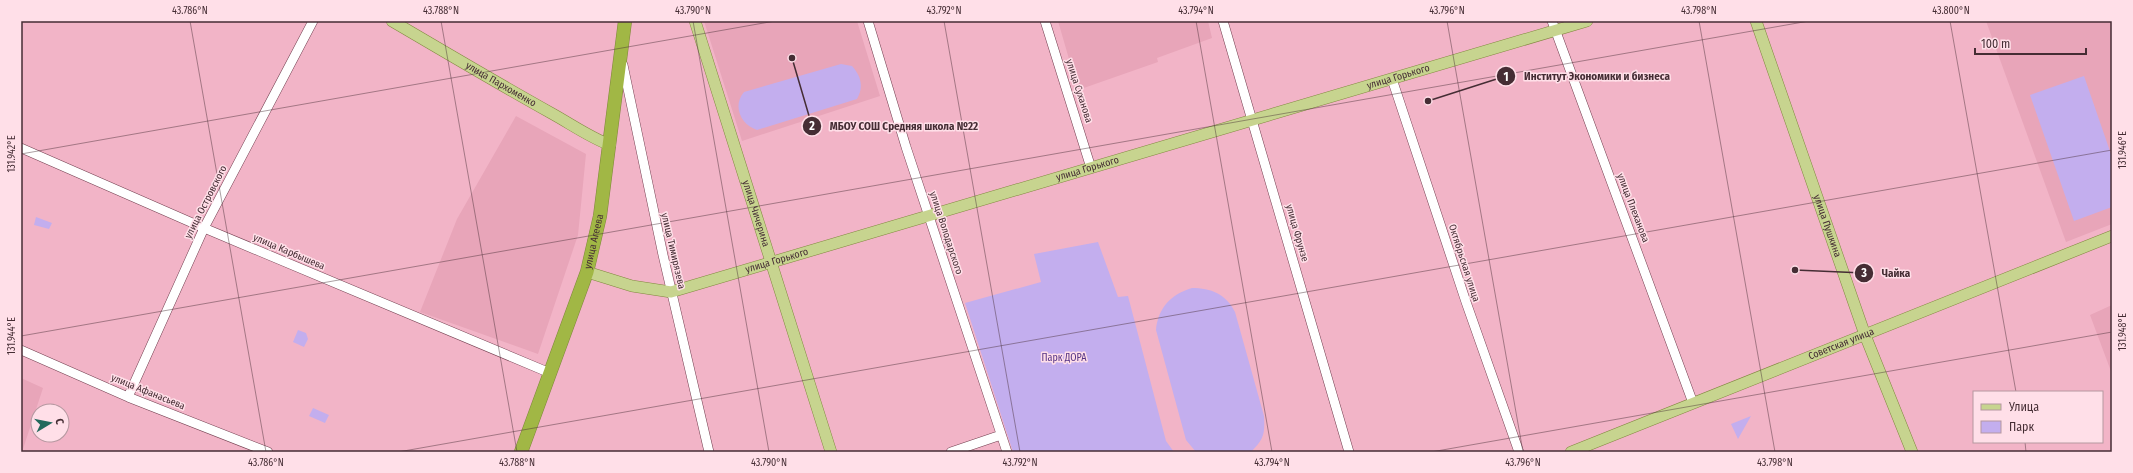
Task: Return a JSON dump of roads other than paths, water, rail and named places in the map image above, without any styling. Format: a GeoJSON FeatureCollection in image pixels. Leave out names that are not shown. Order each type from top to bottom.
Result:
{"type":"FeatureCollection","features":[{"type":"Feature","properties":{"kind":"highway","name":"улица Агеева"},"geometry":{"type":"LineString","coordinates":[[521,452],[587,272],[600,216],[625,21]]}},
{"type":"Feature","properties":{"kind":"main road","name":"улица Пархоменко"},"geometry":{"type":"LineString","coordinates":[[392,21],[484,76],[567,122],[593,139],[610,145]]}},
{"type":"Feature","properties":{"kind":"main road","name":"улица Чичерина"},"geometry":{"type":"LineString","coordinates":[[695,21],[831,452]]}},
{"type":"Feature","properties":{"kind":"main road","name":"улица Горького"},"geometry":{"type":"LineString","coordinates":[[587,272],[632,286],[671,292],[771,264],[1392,79],[1553,26],[1587,21]]}},
{"type":"Feature","properties":{"kind":"main road","name":"улица Пушкина"},"geometry":{"type":"LineString","coordinates":[[1756,21],[1865,335],[1912,452]]}},
{"type":"Feature","properties":{"kind":"main road","name":"Советская улица"},"geometry":{"type":"LineString","coordinates":[[1571,452],[2112,236]]}},
{"type":"Feature","properties":{"kind":"street","name":"улица Островского"},"geometry":{"type":"LineString","coordinates":[[128,397],[204,228],[313,21]]}},
{"type":"Feature","properties":{"kind":"street","name":"улица Володарского"},"geometry":{"type":"LineString","coordinates":[[868,21],[929,216],[1007,452]]}},
{"type":"Feature","properties":{"kind":"street","name":"улица Суханова"},"geometry":{"type":"LineString","coordinates":[[1045,21],[1092,168]]}},
{"type":"Feature","properties":{"kind":"street","name":"улица Фрунзе"},"geometry":{"type":"LineString","coordinates":[[1224,21],[1349,452]]}},
{"type":"Feature","properties":{"kind":"street","name":"улица Плеханова"},"geometry":{"type":"LineString","coordinates":[[1553,26],[1694,403]]}},
{"type":"Feature","properties":{"kind":"street","name":"улица Тимирязева"},"geometry":{"type":"LineString","coordinates":[[621,53],[630,108],[671,292],[709,452]]}},
{"type":"Feature","properties":{"kind":"street","name":"Октябрьская улица"},"geometry":{"type":"LineString","coordinates":[[1392,79],[1466,302],[1519,452]]}},
{"type":"Feature","properties":{"kind":"street","name":"улица Карбышева"},"geometry":{"type":"LineString","coordinates":[[21,148],[204,228],[550,373]]}},
{"type":"Feature","properties":{"kind":"street","name":"улица Афанасьева"},"geometry":{"type":"LineString","coordinates":[[21,350],[128,397],[268,452]]}},
{"type":"Feature","properties":{"kind":"street"},"geometry":{"type":"LineString","coordinates":[[951,452],[1001,436]]}},
{"type":"Feature","properties":{"kind":"place","name":"МБОУ СОШ Средняя школа №22"},"geometry":{"type":"Point","coordinates":[792,58]}},
{"type":"Feature","properties":{"kind":"place","name":"Институт Экономики и бизнеса"},"geometry":{"type":"Point","coordinates":[1428,101]}},
{"type":"Feature","properties":{"kind":"place","name":"Чайка"},"geometry":{"type":"Point","coordinates":[1795,270]}},
{"type":"Feature","properties":{"kind":"park label","name":"Парк ДОРА"},"geometry":{"type":"Point","coordinates":[1064,358]}}]}
